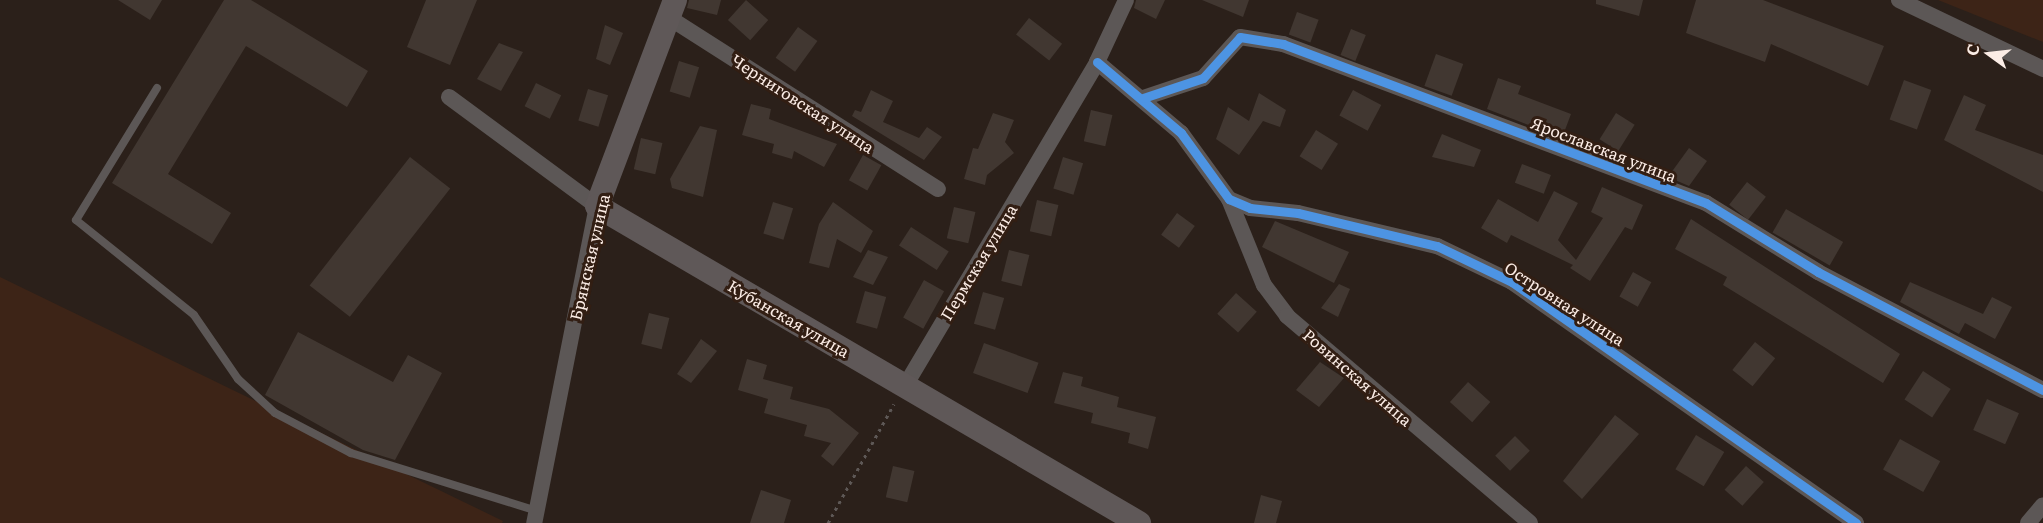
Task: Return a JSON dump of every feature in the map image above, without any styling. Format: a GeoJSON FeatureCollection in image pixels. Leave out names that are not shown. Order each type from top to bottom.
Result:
{"type":"FeatureCollection","features":[{"type":"Feature","properties":{"kind":"street","name":"Пермская улица"},"geometry":{"type":"LineString","coordinates":[[905,386],[1097,62],[1126,0]]}},
{"type":"Feature","properties":{"kind":"street"},"geometry":{"type":"LineString","coordinates":[[1899,0],[2043,69]]}},
{"type":"Feature","properties":{"kind":"street","name":"Черниговская улица"},"geometry":{"type":"LineString","coordinates":[[672,8],[938,189]]}},
{"type":"Feature","properties":{"kind":"street","name":"Брянская улица"},"geometry":{"type":"LineString","coordinates":[[535,517],[597,206],[672,8]]}},
{"type":"Feature","properties":{"kind":"street","name":"Ярославская улица"},"geometry":{"type":"LineString","coordinates":[[1143,98],[1203,78],[1240,37],[1283,44],[1706,203],[1818,272],[2043,390]]}},
{"type":"Feature","properties":{"kind":"street"},"geometry":{"type":"LineString","coordinates":[[1097,62],[1143,98],[1181,133],[1229,199]]}},
{"type":"Feature","properties":{"kind":"street","name":"Кубанская улица"},"geometry":{"type":"LineString","coordinates":[[449,97],[597,206],[1139,523]]}},
{"type":"Feature","properties":{"kind":"street","name":"Ровинская улица"},"geometry":{"type":"LineString","coordinates":[[1229,199],[1264,285],[1287,316],[1530,523]]}},
{"type":"Feature","properties":{"kind":"street","name":"Островная улица"},"geometry":{"type":"LineString","coordinates":[[1229,199],[1250,208],[1298,213],[1437,246],[1512,282],[1856,523]]}},
{"type":"Feature","properties":{"kind":"street"},"geometry":{"type":"LineString","coordinates":[[2028,523],[2043,505]]}},
{"type":"Feature","properties":{"kind":"lane"},"geometry":{"type":"LineString","coordinates":[[157,88],[76,220],[194,315],[238,379],[275,413],[351,453],[535,517]]}},
{"type":"Feature","properties":{"kind":"path"},"geometry":{"type":"LineString","coordinates":[[828,523],[905,386]]}},
{"type":"Feature","properties":{"kind":"shaded area"},"geometry":{"type":"Polygon","coordinates":[[[1938,0],[2043,0],[2043,42],[1938,0]]]}},
{"type":"Feature","properties":{"kind":"shaded area"},"geometry":{"type":"Polygon","coordinates":[[[0,277],[503,521],[502,523],[0,523],[0,277]]]}},
{"type":"Feature","properties":{"kind":"building"},"geometry":{"type":"Polygon","coordinates":[[[118,0],[162,0],[150,20],[118,0]]]}},
{"type":"Feature","properties":{"kind":"building"},"geometry":{"type":"Polygon","coordinates":[[[224,0],[251,0],[368,71],[347,107],[246,46],[168,174],[231,213],[212,244],[112,183],[224,0]]]}},
{"type":"Feature","properties":{"kind":"building"},"geometry":{"type":"Polygon","coordinates":[[[426,0],[477,0],[450,65],[407,47],[426,0]]]}},
{"type":"Feature","properties":{"kind":"building"},"geometry":{"type":"Polygon","coordinates":[[[689,0],[721,0],[717,15],[687,8],[689,0]]]}},
{"type":"Feature","properties":{"kind":"building"},"geometry":{"type":"Polygon","coordinates":[[[746,0],[768,20],[750,40],[728,20],[746,0]]]}},
{"type":"Feature","properties":{"kind":"building"},"geometry":{"type":"Polygon","coordinates":[[[1136,0],[1165,0],[1156,19],[1134,8],[1136,0]]]}},
{"type":"Feature","properties":{"kind":"building"},"geometry":{"type":"Polygon","coordinates":[[[1202,0],[1249,0],[1243,17],[1202,0]]]}},
{"type":"Feature","properties":{"kind":"building"},"geometry":{"type":"Polygon","coordinates":[[[1596,0],[1643,0],[1639,16],[1596,4],[1596,0]]]}},
{"type":"Feature","properties":{"kind":"building"},"geometry":{"type":"Polygon","coordinates":[[[1696,0],[1763,0],[1884,46],[1868,86],[1771,44],[1765,62],[1686,33],[1696,0]]]}},
{"type":"Feature","properties":{"kind":"building"},"geometry":{"type":"Polygon","coordinates":[[[1297,12],[1319,20],[1310,42],[1289,35],[1297,12]]]}},
{"type":"Feature","properties":{"kind":"building"},"geometry":{"type":"Polygon","coordinates":[[[1029,18],[1062,44],[1049,60],[1016,35],[1029,18]]]}},
{"type":"Feature","properties":{"kind":"building"},"geometry":{"type":"Polygon","coordinates":[[[605,25],[623,33],[610,65],[596,59],[605,25]]]}},
{"type":"Feature","properties":{"kind":"building"},"geometry":{"type":"Polygon","coordinates":[[[798,27],[817,41],[795,72],[776,58],[798,27]]]}},
{"type":"Feature","properties":{"kind":"building"},"geometry":{"type":"Polygon","coordinates":[[[1351,29],[1366,35],[1355,61],[1341,55],[1351,29]]]}},
{"type":"Feature","properties":{"kind":"building"},"geometry":{"type":"Polygon","coordinates":[[[499,43],[523,52],[501,91],[477,79],[499,43]]]}},
{"type":"Feature","properties":{"kind":"building"},"geometry":{"type":"Polygon","coordinates":[[[1436,54],[1463,64],[1452,96],[1424,86],[1436,54]]]}},
{"type":"Feature","properties":{"kind":"building"},"geometry":{"type":"Polygon","coordinates":[[[679,61],[699,67],[690,98],[670,92],[679,61]]]}},
{"type":"Feature","properties":{"kind":"building"},"geometry":{"type":"Polygon","coordinates":[[[1498,78],[1521,86],[1518,94],[1571,114],[1562,138],[1487,109],[1498,78]]]}},
{"type":"Feature","properties":{"kind":"building"},"geometry":{"type":"Polygon","coordinates":[[[1904,80],[1931,90],[1917,129],[1890,119],[1904,80]]]}},
{"type":"Feature","properties":{"kind":"building"},"geometry":{"type":"Polygon","coordinates":[[[536,83],[561,95],[550,119],[525,106],[536,83]]]}},
{"type":"Feature","properties":{"kind":"building"},"geometry":{"type":"Polygon","coordinates":[[[588,89],[608,95],[598,127],[578,121],[588,89]]]}},
{"type":"Feature","properties":{"kind":"building"},"geometry":{"type":"Polygon","coordinates":[[[871,90],[893,101],[883,122],[919,138],[927,127],[942,137],[924,160],[852,116],[855,110],[861,112],[871,90]]]}},
{"type":"Feature","properties":{"kind":"building"},"geometry":{"type":"Polygon","coordinates":[[[1353,90],[1381,105],[1368,131],[1339,116],[1353,90]]]}},
{"type":"Feature","properties":{"kind":"building"},"geometry":{"type":"Polygon","coordinates":[[[1259,93],[1286,110],[1280,127],[1263,121],[1239,155],[1216,139],[1228,107],[1249,121],[1259,93]]]}},
{"type":"Feature","properties":{"kind":"building"},"geometry":{"type":"Polygon","coordinates":[[[1964,95],[1986,105],[1975,130],[2043,155],[2043,192],[1944,140],[1964,95]]]}},
{"type":"Feature","properties":{"kind":"building"},"geometry":{"type":"Polygon","coordinates":[[[751,104],[771,109],[769,119],[837,144],[824,167],[794,151],[792,159],[772,153],[774,144],[742,135],[751,104]]]}},
{"type":"Feature","properties":{"kind":"building"},"geometry":{"type":"Polygon","coordinates":[[[1091,110],[1112,115],[1105,146],[1084,141],[1091,110]]]}},
{"type":"Feature","properties":{"kind":"building"},"geometry":{"type":"Polygon","coordinates":[[[993,113],[1014,120],[1005,142],[1014,153],[987,175],[985,185],[964,179],[973,148],[978,149],[993,113]]]}},
{"type":"Feature","properties":{"kind":"building"},"geometry":{"type":"Polygon","coordinates":[[[1616,113],[1635,125],[1618,151],[1600,139],[1616,113]]]}},
{"type":"Feature","properties":{"kind":"building"},"geometry":{"type":"Polygon","coordinates":[[[700,126],[717,130],[703,197],[672,188],[670,179],[700,126]]]}},
{"type":"Feature","properties":{"kind":"building"},"geometry":{"type":"Polygon","coordinates":[[[1316,130],[1338,144],[1322,170],[1300,156],[1316,130]]]}},
{"type":"Feature","properties":{"kind":"building"},"geometry":{"type":"Polygon","coordinates":[[[1442,134],[1481,150],[1474,167],[1432,157],[1442,134]]]}},
{"type":"Feature","properties":{"kind":"building"},"geometry":{"type":"Polygon","coordinates":[[[641,138],[662,143],[655,174],[634,169],[641,138]]]}},
{"type":"Feature","properties":{"kind":"building"},"geometry":{"type":"Polygon","coordinates":[[[1689,148],[1707,161],[1689,186],[1668,177],[1689,148]]]}},
{"type":"Feature","properties":{"kind":"building"},"geometry":{"type":"Polygon","coordinates":[[[863,155],[881,165],[867,191],[849,180],[863,155]]]}},
{"type":"Feature","properties":{"kind":"building"},"geometry":{"type":"Polygon","coordinates":[[[410,157],[450,188],[350,317],[310,285],[410,157]]]}},
{"type":"Feature","properties":{"kind":"building"},"geometry":{"type":"Polygon","coordinates":[[[1063,157],[1083,163],[1073,195],[1053,189],[1063,157]]]}},
{"type":"Feature","properties":{"kind":"building"},"geometry":{"type":"Polygon","coordinates":[[[1522,164],[1551,175],[1544,194],[1515,183],[1522,164]]]}},
{"type":"Feature","properties":{"kind":"building"},"geometry":{"type":"Polygon","coordinates":[[[1747,182],[1766,197],[1748,220],[1729,205],[1747,182]]]}},
{"type":"Feature","properties":{"kind":"building"},"geometry":{"type":"Polygon","coordinates":[[[1602,187],[1643,205],[1632,230],[1625,227],[1590,281],[1570,268],[1573,265],[1511,235],[1507,243],[1481,228],[1498,199],[1538,222],[1554,191],[1578,203],[1558,240],[1576,260],[1603,218],[1591,212],[1602,187]]]}},
{"type":"Feature","properties":{"kind":"building"},"geometry":{"type":"Polygon","coordinates":[[[1037,200],[1058,205],[1051,236],[1030,231],[1037,200]]]}},
{"type":"Feature","properties":{"kind":"building"},"geometry":{"type":"Polygon","coordinates":[[[773,202],[793,208],[783,240],[763,234],[773,202]]]}},
{"type":"Feature","properties":{"kind":"building"},"geometry":{"type":"Polygon","coordinates":[[[833,202],[873,231],[861,253],[837,239],[829,268],[809,263],[819,224],[833,202]]]}},
{"type":"Feature","properties":{"kind":"building"},"geometry":{"type":"Polygon","coordinates":[[[954,207],[975,212],[968,243],[947,238],[954,207]]]}},
{"type":"Feature","properties":{"kind":"building"},"geometry":{"type":"Polygon","coordinates":[[[1786,209],[1843,242],[1830,265],[1772,232],[1786,209]]]}},
{"type":"Feature","properties":{"kind":"building"},"geometry":{"type":"Polygon","coordinates":[[[1177,213],[1195,226],[1179,248],[1161,235],[1177,213]]]}},
{"type":"Feature","properties":{"kind":"building"},"geometry":{"type":"Polygon","coordinates":[[[1691,219],[1900,354],[1883,383],[1723,285],[1727,277],[1675,249],[1691,219]]]}},
{"type":"Feature","properties":{"kind":"building"},"geometry":{"type":"Polygon","coordinates":[[[1275,221],[1349,252],[1334,283],[1262,247],[1275,221]]]}},
{"type":"Feature","properties":{"kind":"building"},"geometry":{"type":"Polygon","coordinates":[[[911,227],[949,252],[937,270],[899,245],[911,227]]]}},
{"type":"Feature","properties":{"kind":"building"},"geometry":{"type":"Polygon","coordinates":[[[868,250],[888,257],[873,285],[853,277],[868,250]]]}},
{"type":"Feature","properties":{"kind":"building"},"geometry":{"type":"Polygon","coordinates":[[[1009,250],[1029,255],[1022,286],[1001,281],[1009,250]]]}},
{"type":"Feature","properties":{"kind":"building"},"geometry":{"type":"Polygon","coordinates":[[[1633,272],[1651,282],[1638,307],[1619,296],[1633,272]]]}},
{"type":"Feature","properties":{"kind":"building"},"geometry":{"type":"Polygon","coordinates":[[[924,280],[944,291],[923,329],[903,318],[924,280]]]}},
{"type":"Feature","properties":{"kind":"building"},"geometry":{"type":"Polygon","coordinates":[[[1910,282],[1983,314],[1992,297],[2012,307],[1995,339],[1965,323],[1959,334],[1900,302],[1910,282]]]}},
{"type":"Feature","properties":{"kind":"building"},"geometry":{"type":"Polygon","coordinates":[[[1339,284],[1350,289],[1338,317],[1321,308],[1339,284]]]}},
{"type":"Feature","properties":{"kind":"building"},"geometry":{"type":"Polygon","coordinates":[[[865,291],[886,297],[877,329],[856,323],[865,291]]]}},
{"type":"Feature","properties":{"kind":"building"},"geometry":{"type":"Polygon","coordinates":[[[983,292],[1004,298],[995,330],[974,324],[983,292]]]}},
{"type":"Feature","properties":{"kind":"building"},"geometry":{"type":"Polygon","coordinates":[[[1236,293],[1257,312],[1238,333],[1217,314],[1236,293]]]}},
{"type":"Feature","properties":{"kind":"building"},"geometry":{"type":"Polygon","coordinates":[[[649,313],[669,318],[662,349],[641,344],[649,313]]]}},
{"type":"Feature","properties":{"kind":"building"},"geometry":{"type":"Polygon","coordinates":[[[298,332],[393,382],[408,355],[442,373],[395,460],[363,450],[265,395],[298,332]]]}},
{"type":"Feature","properties":{"kind":"building"},"geometry":{"type":"Polygon","coordinates":[[[701,339],[717,351],[691,383],[677,374],[701,339]]]}},
{"type":"Feature","properties":{"kind":"building"},"geometry":{"type":"Polygon","coordinates":[[[1755,342],[1775,358],[1753,386],[1732,370],[1755,342]]]}},
{"type":"Feature","properties":{"kind":"building"},"geometry":{"type":"Polygon","coordinates":[[[984,343],[1039,363],[1028,393],[973,373],[984,343]]]}},
{"type":"Feature","properties":{"kind":"building"},"geometry":{"type":"Polygon","coordinates":[[[747,359],[767,365],[763,379],[793,387],[790,399],[829,409],[859,433],[833,466],[821,456],[831,443],[804,436],[807,425],[764,413],[768,399],[738,390],[747,359]]]}},
{"type":"Feature","properties":{"kind":"building"},"geometry":{"type":"Polygon","coordinates":[[[1320,362],[1344,378],[1319,407],[1296,390],[1320,362]]]}},
{"type":"Feature","properties":{"kind":"building"},"geometry":{"type":"Polygon","coordinates":[[[1923,371],[1951,389],[1932,417],[1904,400],[1923,371]]]}},
{"type":"Feature","properties":{"kind":"building"},"geometry":{"type":"Polygon","coordinates":[[[1063,372],[1083,377],[1081,386],[1119,397],[1117,407],[1156,417],[1148,449],[1128,443],[1130,433],[1091,423],[1093,413],[1054,403],[1063,372]]]}},
{"type":"Feature","properties":{"kind":"building"},"geometry":{"type":"Polygon","coordinates":[[[1468,382],[1490,402],[1472,422],[1450,402],[1468,382]]]}},
{"type":"Feature","properties":{"kind":"building"},"geometry":{"type":"Polygon","coordinates":[[[1987,399],[2019,413],[2005,444],[1973,430],[1987,399]]]}},
{"type":"Feature","properties":{"kind":"building"},"geometry":{"type":"Polygon","coordinates":[[[1615,415],[1639,434],[1582,499],[1563,481],[1615,415]]]}},
{"type":"Feature","properties":{"kind":"building"},"geometry":{"type":"Polygon","coordinates":[[[1696,435],[1724,452],[1704,486],[1675,469],[1696,435]]]}},
{"type":"Feature","properties":{"kind":"building"},"geometry":{"type":"Polygon","coordinates":[[[1515,436],[1530,451],[1510,471],[1495,456],[1515,436]]]}},
{"type":"Feature","properties":{"kind":"building"},"geometry":{"type":"Polygon","coordinates":[[[1900,439],[1940,461],[1923,492],[1883,470],[1900,439]]]}},
{"type":"Feature","properties":{"kind":"building"},"geometry":{"type":"Polygon","coordinates":[[[893,466],[914,471],[907,502],[886,497],[893,466]]]}},
{"type":"Feature","properties":{"kind":"building"},"geometry":{"type":"Polygon","coordinates":[[[1746,466],[1764,482],[1742,506],[1725,490],[1746,466]]]}},
{"type":"Feature","properties":{"kind":"building"},"geometry":{"type":"Polygon","coordinates":[[[761,490],[791,500],[784,523],[750,523],[761,490]]]}},
{"type":"Feature","properties":{"kind":"building"},"geometry":{"type":"Polygon","coordinates":[[[1261,495],[1282,501],[1276,523],[1254,523],[1261,495]]]}},
{"type":"Feature","properties":{"kind":"cycle path"},"geometry":{"type":"LineString","coordinates":[[1143,98],[1203,78],[1240,37],[1283,44],[1706,203],[1818,272],[2043,390]]}},
{"type":"Feature","properties":{"kind":"cycle path"},"geometry":{"type":"LineString","coordinates":[[1097,62],[1181,133],[1229,199],[1250,208],[1298,213],[1437,246],[1512,282],[1856,523]]}}]}
